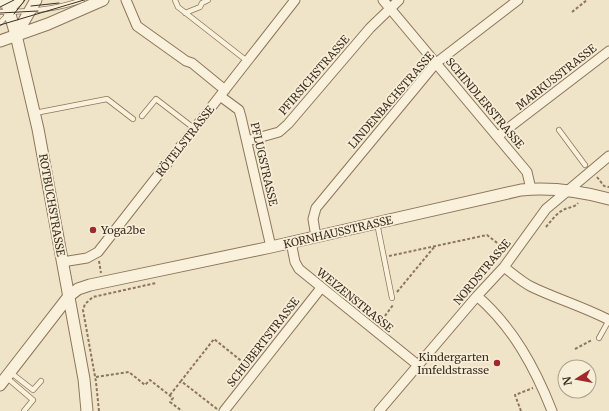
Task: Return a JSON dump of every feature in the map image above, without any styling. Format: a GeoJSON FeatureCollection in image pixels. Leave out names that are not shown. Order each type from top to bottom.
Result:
{"type":"FeatureCollection","features":[{"type":"Feature","properties":{"kind":"street"},"geometry":{"type":"LineString","coordinates":[[16,35],[36,0]]}},
{"type":"Feature","properties":{"kind":"street"},"geometry":{"type":"LineString","coordinates":[[0,41],[78,12],[103,0]]}},
{"type":"Feature","properties":{"kind":"street","name":"PFLUGSTRASSE"},"geometry":{"type":"LineString","coordinates":[[126,0],[137,26],[186,61],[192,63],[239,110],[271,247]]}},
{"type":"Feature","properties":{"kind":"street","name":"RÖTELSTRASSE"},"geometry":{"type":"LineString","coordinates":[[98,252],[295,0]]}},
{"type":"Feature","properties":{"kind":"street","name":"SCHINDLERSTRASSE"},"geometry":{"type":"LineString","coordinates":[[383,0],[527,172],[531,189]]}},
{"type":"Feature","properties":{"kind":"street","name":"PFIRSICHSTRASSE"},"geometry":{"type":"LineString","coordinates":[[247,141],[279,132],[288,124],[370,28],[398,0]]}},
{"type":"Feature","properties":{"kind":"street","name":"ROTBUCHSTRASSE"},"geometry":{"type":"LineString","coordinates":[[7,1],[5,12],[16,35],[34,113],[84,379],[87,411]]}},
{"type":"Feature","properties":{"kind":"street","name":"LINDENBACHSTRASSE"},"geometry":{"type":"LineString","coordinates":[[316,237],[312,219],[316,208],[436,63],[516,1]]}},
{"type":"Feature","properties":{"kind":"street","name":"MARKUSSTRASSE"},"geometry":{"type":"LineString","coordinates":[[498,136],[609,50]]}},
{"type":"Feature","properties":{"kind":"street","name":"NORDSTRASSE"},"geometry":{"type":"LineString","coordinates":[[379,411],[477,296],[504,267],[546,209],[609,156]]}},
{"type":"Feature","properties":{"kind":"street","name":"KORNHAUSSTRASSE"},"geometry":{"type":"LineString","coordinates":[[69,296],[78,289],[100,283],[271,247],[507,193],[531,189],[555,189],[568,190],[609,199]]}},
{"type":"Feature","properties":{"kind":"street","name":"WEIZENSTRASSE"},"geometry":{"type":"LineString","coordinates":[[291,242],[295,262],[299,269],[418,366]]}},
{"type":"Feature","properties":{"kind":"street"},"geometry":{"type":"LineString","coordinates":[[62,262],[87,258],[98,252]]}},
{"type":"Feature","properties":{"kind":"street"},"geometry":{"type":"LineString","coordinates":[[504,267],[531,286],[581,306],[609,320]]}},
{"type":"Feature","properties":{"kind":"street","name":"SCHUBERTSTRASSE"},"geometry":{"type":"LineString","coordinates":[[221,410],[321,288]]}},
{"type":"Feature","properties":{"kind":"street"},"geometry":{"type":"LineString","coordinates":[[5,378],[69,296]]}},
{"type":"Feature","properties":{"kind":"street"},"geometry":{"type":"LineString","coordinates":[[477,296],[498,316],[520,344],[540,380],[552,411]]}},
{"type":"Feature","properties":{"kind":"lane"},"geometry":{"type":"LineString","coordinates":[[0,23],[5,12],[22,0]]}},
{"type":"Feature","properties":{"kind":"lane"},"geometry":{"type":"LineString","coordinates":[[5,12],[48,10],[73,4],[82,0]]}},
{"type":"Feature","properties":{"kind":"lane"},"geometry":{"type":"LineString","coordinates":[[175,0],[178,7],[185,13],[247,61]]}},
{"type":"Feature","properties":{"kind":"lane"},"geometry":{"type":"LineString","coordinates":[[185,13],[200,8],[202,3],[208,0]]}},
{"type":"Feature","properties":{"kind":"lane"},"geometry":{"type":"LineString","coordinates":[[34,113],[107,99],[133,119]]}},
{"type":"Feature","properties":{"kind":"lane"},"geometry":{"type":"LineString","coordinates":[[142,116],[156,99],[194,128]]}},
{"type":"Feature","properties":{"kind":"lane"},"geometry":{"type":"LineString","coordinates":[[559,130],[585,165]]}},
{"type":"Feature","properties":{"kind":"lane"},"geometry":{"type":"LineString","coordinates":[[377,223],[392,298]]}},
{"type":"Feature","properties":{"kind":"lane"},"geometry":{"type":"LineString","coordinates":[[599,338],[609,320]]}},
{"type":"Feature","properties":{"kind":"lane"},"geometry":{"type":"LineString","coordinates":[[5,378],[33,390],[41,382]]}},
{"type":"Feature","properties":{"kind":"lane"},"geometry":{"type":"LineString","coordinates":[[5,378],[33,400],[24,411]]}},
{"type":"Feature","properties":{"kind":"path"},"geometry":{"type":"LineString","coordinates":[[572,12],[587,0]]}},
{"type":"Feature","properties":{"kind":"path"},"geometry":{"type":"LineString","coordinates":[[599,179],[604,186],[609,187]]}},
{"type":"Feature","properties":{"kind":"path"},"geometry":{"type":"LineString","coordinates":[[555,216],[564,210],[575,206]]}},
{"type":"Feature","properties":{"kind":"path"},"geometry":{"type":"LineString","coordinates":[[384,257],[487,235],[505,249]]}},
{"type":"Feature","properties":{"kind":"path"},"geometry":{"type":"LineString","coordinates":[[378,325],[396,302],[392,298],[435,246]]}},
{"type":"Feature","properties":{"kind":"path"},"geometry":{"type":"LineString","coordinates":[[98,252],[101,272],[100,283]]}},
{"type":"Feature","properties":{"kind":"path"},"geometry":{"type":"LineString","coordinates":[[99,411],[96,377],[84,310],[85,304],[92,297],[132,288]]}},
{"type":"Feature","properties":{"kind":"path"},"geometry":{"type":"LineString","coordinates":[[170,395],[214,339],[250,368]]}},
{"type":"Feature","properties":{"kind":"path"},"geometry":{"type":"LineString","coordinates":[[575,349],[585,343]]}},
{"type":"Feature","properties":{"kind":"path"},"geometry":{"type":"LineString","coordinates":[[96,377],[129,372],[145,385],[150,380],[170,395],[173,398],[170,402],[182,411]]}},
{"type":"Feature","properties":{"kind":"path"},"geometry":{"type":"LineString","coordinates":[[181,381],[221,410]]}},
{"type":"Feature","properties":{"kind":"path"},"geometry":{"type":"LineString","coordinates":[[521,411],[515,395],[534,388]]}},
{"type":"Feature","properties":{"kind":"tram line"},"geometry":{"type":"LineString","coordinates":[[0,7],[14,0]]}},
{"type":"Feature","properties":{"kind":"tram line"},"geometry":{"type":"LineString","coordinates":[[14,14],[25,0]]}},
{"type":"Feature","properties":{"kind":"tram line"},"geometry":{"type":"LineString","coordinates":[[0,25],[84,0]]}},
{"type":"Feature","properties":{"kind":"tram line"},"geometry":{"type":"LineString","coordinates":[[31,6],[59,3]]}},
{"type":"Feature","properties":{"kind":"tram line"},"geometry":{"type":"LineString","coordinates":[[0,13],[38,11]]}},
{"type":"Feature","properties":{"kind":"place","name":"Yoga2be"},"geometry":{"type":"Point","coordinates":[93,230]}},
{"type":"Feature","properties":{"kind":"place","name":"Kindergarten Imfeldstrasse"},"geometry":{"type":"Point","coordinates":[497,363]}}]}
